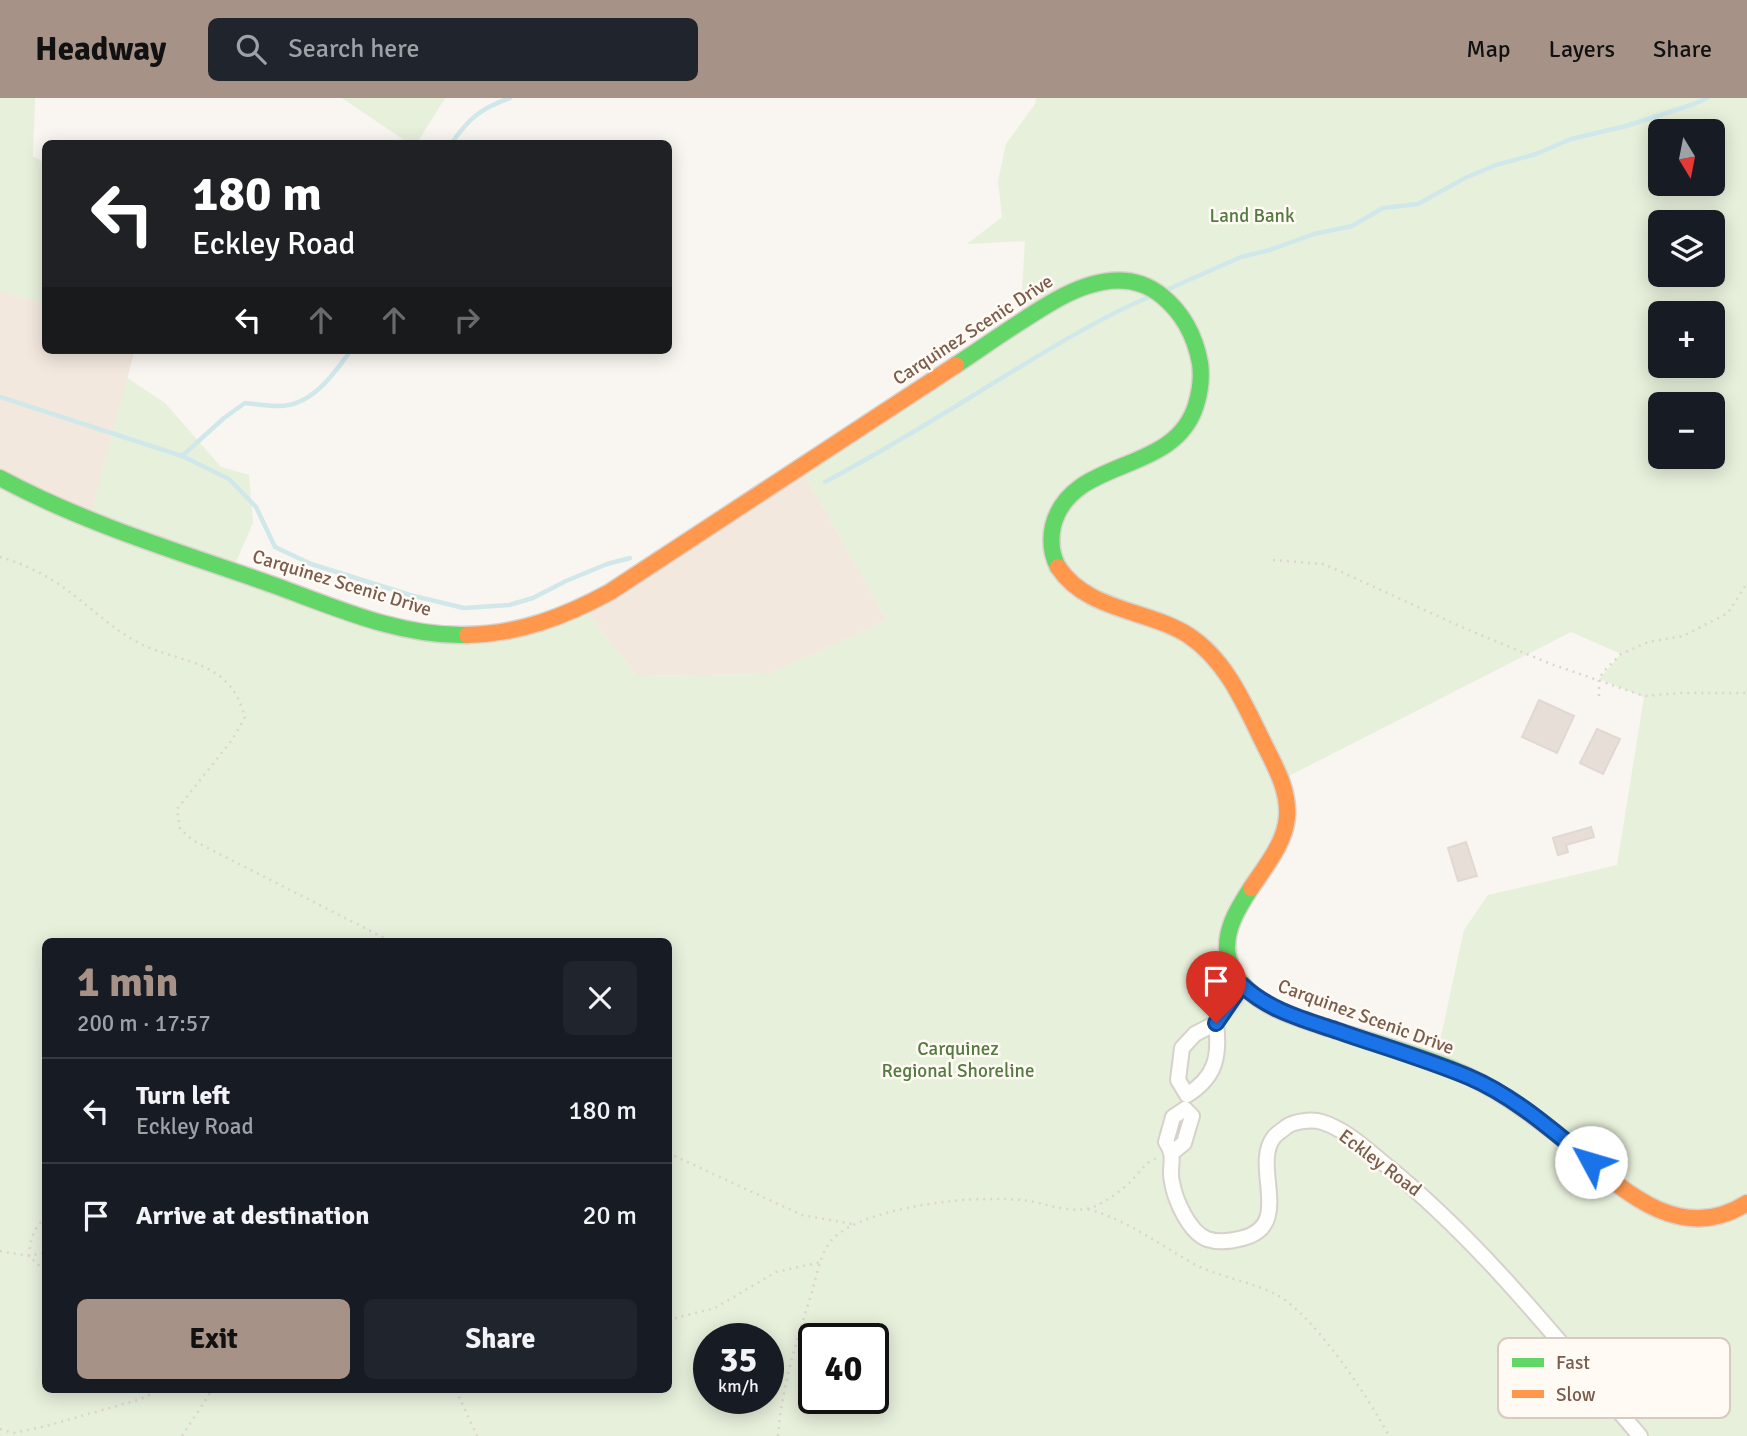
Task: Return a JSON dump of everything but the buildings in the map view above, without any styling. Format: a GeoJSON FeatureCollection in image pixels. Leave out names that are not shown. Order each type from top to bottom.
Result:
{"type":"FeatureCollection","features":[{"type":"Feature","properties":{"kind":"street","name":"Carquinez Scenic Drive"},"geometry":{"type":"LineString","coordinates":[[0,478],[66,512],[116,532],[368,617],[443,635],[484,636],[505,633],[564,617],[605,596],[707,526],[1062,296],[1097,282],[1116,280],[1145,287],[1171,304],[1190,328],[1200,354],[1202,388],[1194,414],[1188,426],[1171,444],[1130,465],[1097,477],[1070,495],[1060,507],[1054,522],[1052,549],[1064,576],[1075,586],[1107,603],[1185,633],[1211,654],[1232,681],[1273,761],[1286,796],[1287,826],[1276,851],[1242,899],[1229,932],[1230,961],[1242,985],[1265,1002],[1301,1019],[1435,1064],[1489,1086],[1640,1200],[1660,1210],[1698,1220],[1717,1218],[1747,1203]]}},
{"type":"Feature","properties":{"kind":"street"},"geometry":{"type":"LineString","coordinates":[[1173,1152],[1184,1143],[1192,1116],[1178,1080],[1182,1048],[1195,1034],[1216,1023],[1242,985]]}},
{"type":"Feature","properties":{"kind":"street"},"geometry":{"type":"LineString","coordinates":[[1186,1102],[1213,1070],[1218,1039],[1216,1023]]}},
{"type":"Feature","properties":{"kind":"street","name":"Eckley Road"},"geometry":{"type":"LineString","coordinates":[[1173,1152],[1171,1181],[1184,1217],[1206,1239],[1229,1242],[1254,1235],[1269,1217],[1270,1192],[1266,1159],[1273,1138],[1292,1122],[1320,1122],[1352,1138],[1427,1199],[1504,1278],[1556,1338]]}},
{"type":"Feature","properties":{"kind":"street","name":"Eckley Road"},"geometry":{"type":"LineString","coordinates":[[1625,1418],[1640,1436]]}},
{"type":"Feature","properties":{"kind":"path"},"geometry":{"type":"LineString","coordinates":[[0,557],[14,561],[66,589],[114,629],[143,645],[206,668],[228,683],[241,702],[245,717],[232,740],[177,809],[180,829],[194,841],[384,938]]}},
{"type":"Feature","properties":{"kind":"path"},"geometry":{"type":"LineString","coordinates":[[1273,561],[1324,564],[1538,659],[1644,696],[1747,693]]}},
{"type":"Feature","properties":{"kind":"path"},"geometry":{"type":"LineString","coordinates":[[1599,696],[1599,679],[1621,654],[1648,642],[1684,636],[1728,612],[1747,583]]}},
{"type":"Feature","properties":{"kind":"path"},"geometry":{"type":"LineString","coordinates":[[1088,1209],[1127,1185],[1146,1163],[1173,1152]]}},
{"type":"Feature","properties":{"kind":"path"},"geometry":{"type":"LineString","coordinates":[[672,1155],[802,1215],[852,1224]]}},
{"type":"Feature","properties":{"kind":"path"},"geometry":{"type":"LineString","coordinates":[[778,1436],[781,1401],[798,1335],[830,1242],[852,1224],[893,1211],[976,1199],[1022,1200],[1088,1209],[1116,1217],[1194,1264],[1278,1295],[1304,1316],[1330,1348],[1389,1436]]}},
{"type":"Feature","properties":{"kind":"path"},"geometry":{"type":"LineString","coordinates":[[42,1221],[30,1243],[29,1255],[42,1268]]}},
{"type":"Feature","properties":{"kind":"path"},"geometry":{"type":"LineString","coordinates":[[0,1251],[29,1255],[42,1253]]}},
{"type":"Feature","properties":{"kind":"path"},"geometry":{"type":"LineString","coordinates":[[672,1319],[715,1308],[776,1272],[821,1262]]}},
{"type":"Feature","properties":{"kind":"path"},"geometry":{"type":"LineString","coordinates":[[0,1429],[14,1433],[46,1426],[138,1400],[153,1393]]}},
{"type":"Feature","properties":{"kind":"path"},"geometry":{"type":"LineString","coordinates":[[182,1436],[210,1393]]}},
{"type":"Feature","properties":{"kind":"path"},"geometry":{"type":"LineString","coordinates":[[457,1393],[477,1436]]}},
{"type":"Feature","properties":{"kind":"shaded area"},"geometry":{"type":"Polygon","coordinates":[[[0,291],[42,303],[42,354],[134,354],[89,522],[0,478],[0,291]]]}},
{"type":"Feature","properties":{"kind":"shaded area"},"geometry":{"type":"Polygon","coordinates":[[[800,466],[887,620],[770,674],[636,676],[584,608],[800,466]]]}},
{"type":"Feature","properties":{"kind":"green space"},"geometry":{"type":"Polygon","coordinates":[[[0,98],[35,98],[33,156],[42,161],[42,303],[0,291],[0,98]]]}},
{"type":"Feature","properties":{"kind":"green space"},"geometry":{"type":"Polygon","coordinates":[[[342,98],[445,98],[419,140],[404,140],[342,98]]]}},
{"type":"Feature","properties":{"kind":"green space","name":"Carquinez Regional Shoreline"},"geometry":{"type":"Polygon","coordinates":[[[1036,98],[1747,98],[1747,1436],[0,1436],[0,478],[89,521],[127,378],[165,403],[221,467],[249,475],[253,523],[232,571],[443,635],[584,608],[636,676],[770,674],[887,620],[800,466],[1020,323],[1025,241],[967,244],[1002,217],[998,181],[1006,144],[1035,104],[1036,98]],[[1571,632],[1281,780],[1288,809],[1234,915],[1242,985],[1435,1064],[1464,930],[1488,895],[1617,865],[1644,697],[1599,679],[1621,654],[1571,632]]]}},
{"type":"Feature","properties":{"kind":"waterway"},"geometry":{"type":"LineString","coordinates":[[454,140],[476,115],[510,98]]}},
{"type":"Feature","properties":{"kind":"waterway"},"geometry":{"type":"LineString","coordinates":[[1164,291],[1241,257],[1314,234],[1352,226],[1383,208],[1418,204],[1465,178],[1496,165],[1536,154],[1571,139],[1626,126],[1707,98]]}},
{"type":"Feature","properties":{"kind":"waterway"},"geometry":{"type":"LineString","coordinates":[[825,482],[911,434],[1070,337],[1149,297]]}},
{"type":"Feature","properties":{"kind":"waterway"},"geometry":{"type":"LineString","coordinates":[[182,456],[245,403],[291,405],[312,395],[348,354]]}},
{"type":"Feature","properties":{"kind":"waterway"},"geometry":{"type":"LineString","coordinates":[[0,397],[182,456],[229,479],[256,507],[275,547],[311,564],[410,595],[464,608],[509,605],[533,598],[607,564],[630,558]]}},
{"type":"Feature","properties":{"kind":"traffic: fast"},"geometry":{"type":"LineString","coordinates":[[956,365],[1062,297],[1090,285],[1105,282],[1134,282],[1148,287],[1177,310],[1192,335],[1198,353],[1201,379],[1196,405],[1184,428],[1167,444],[1100,475],[1080,487],[1063,503],[1053,526],[1052,536],[1058,567]]}},
{"type":"Feature","properties":{"kind":"traffic: fast"},"geometry":{"type":"LineString","coordinates":[[0,478],[96,522],[363,617],[414,631],[467,635]]}},
{"type":"Feature","properties":{"kind":"traffic: fast"},"geometry":{"type":"LineString","coordinates":[[1251,888],[1233,920],[1227,947],[1233,969],[1249,991],[1267,1004],[1292,1016],[1465,1074],[1507,1098],[1558,1135]]}},
{"type":"Feature","properties":{"kind":"traffic: slow"},"geometry":{"type":"LineString","coordinates":[[467,635],[523,628],[576,609],[610,592],[956,365]]}},
{"type":"Feature","properties":{"kind":"traffic: slow"},"geometry":{"type":"LineString","coordinates":[[1058,567],[1085,593],[1118,608],[1172,626],[1188,635],[1213,657],[1233,683],[1276,769],[1287,807],[1282,836],[1251,888]]}},
{"type":"Feature","properties":{"kind":"traffic: slow"},"geometry":{"type":"LineString","coordinates":[[1558,1135],[1622,1188],[1669,1214],[1694,1218],[1720,1215],[1747,1203]]}},
{"type":"Feature","properties":{"kind":"route"},"geometry":{"type":"LineString","coordinates":[[1216,1023],[1242,985],[1265,1002],[1301,1019],[1435,1064],[1489,1086],[1591,1162]]}},
{"type":"Feature","properties":{"kind":"park label","name":"Land Bank"},"geometry":{"type":"Point","coordinates":[1252,216]}}]}
